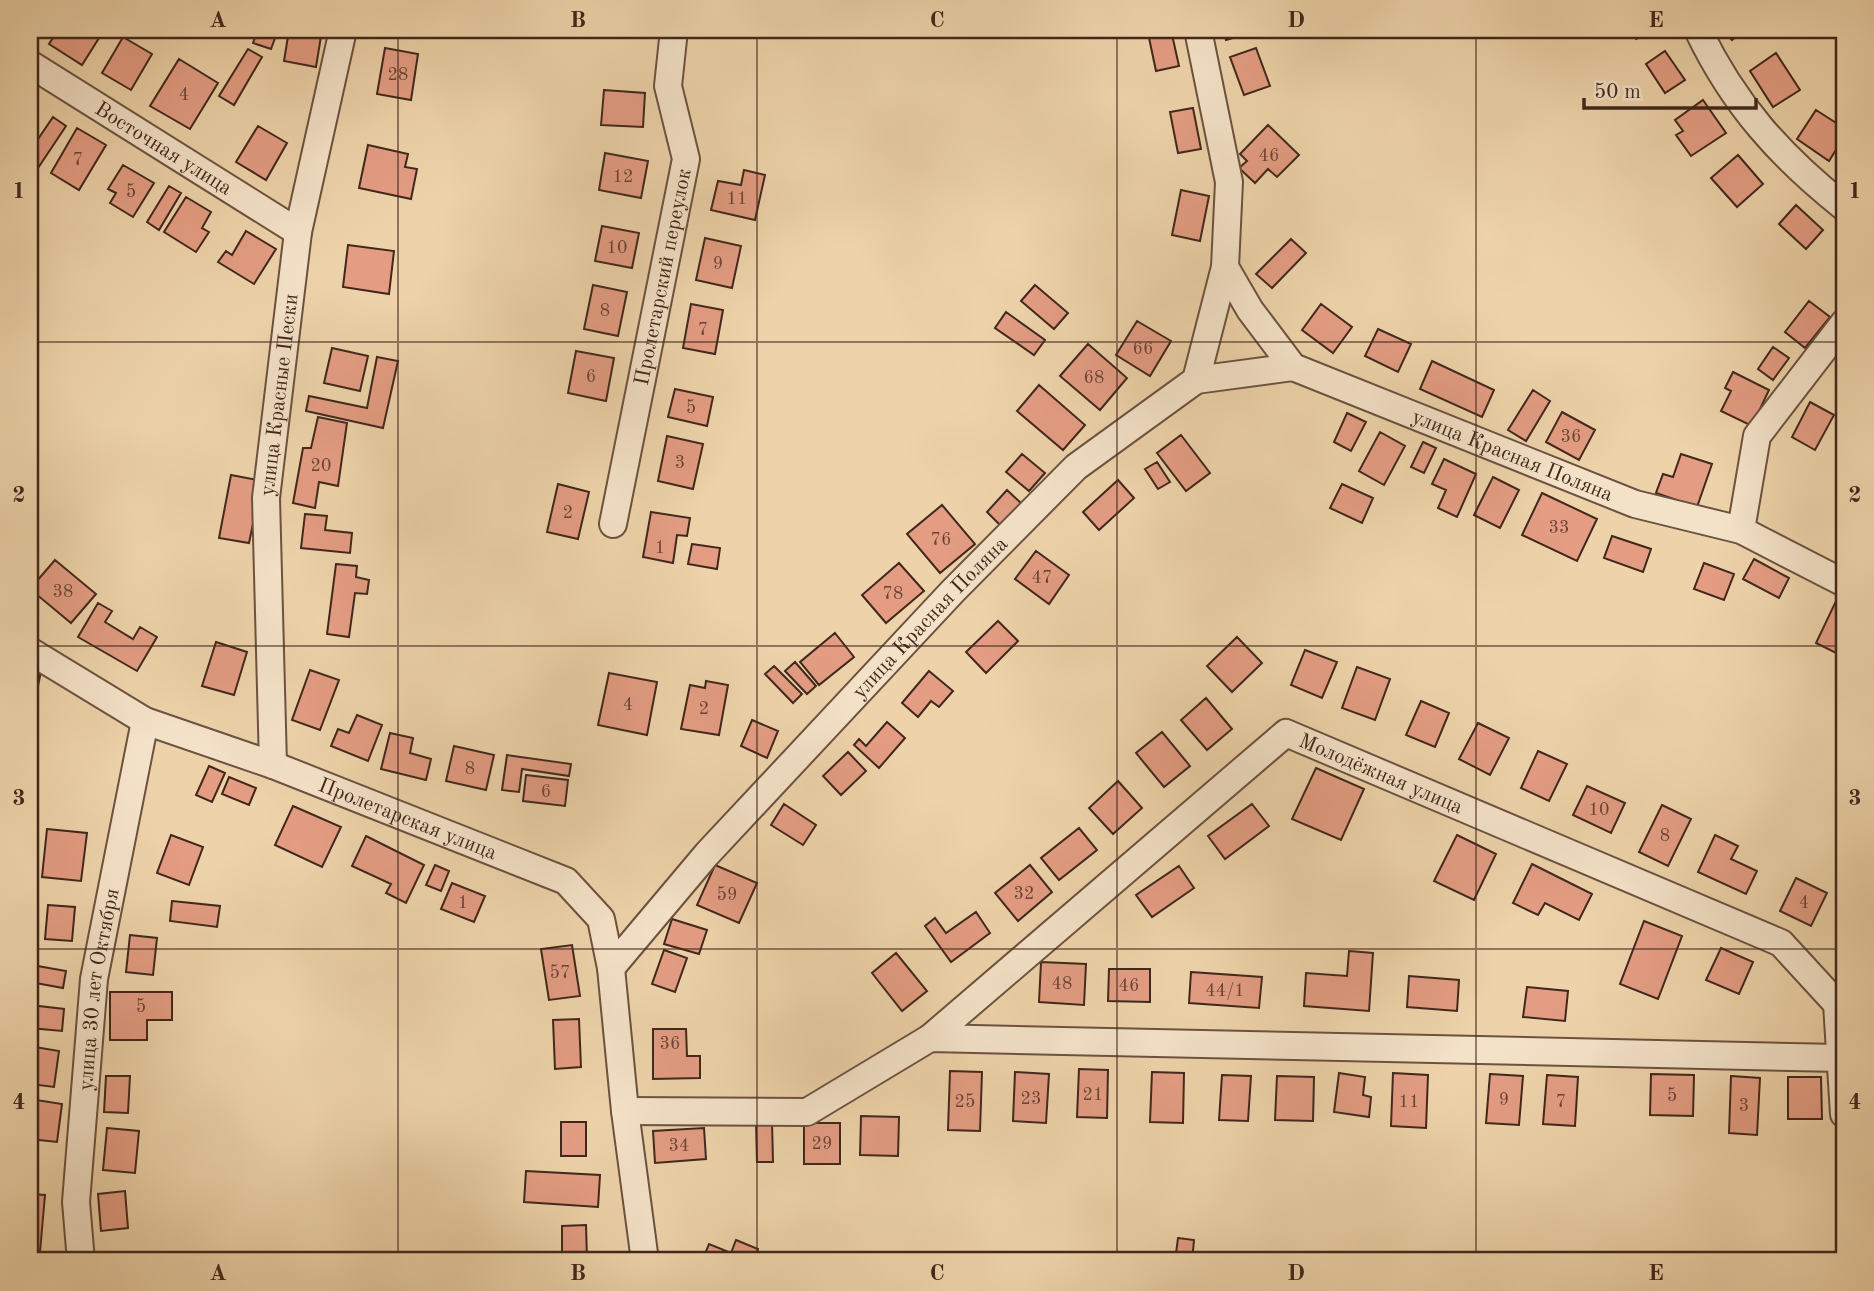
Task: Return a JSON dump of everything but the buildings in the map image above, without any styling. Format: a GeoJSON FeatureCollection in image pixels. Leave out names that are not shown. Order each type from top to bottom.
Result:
{"type":"FeatureCollection","features":[{"type":"Feature","properties":{"kind":"street","name":"улица Красные Пески"},"geometry":{"type":"LineString","coordinates":[[272,765],[266,498],[298,232],[343,30]]}},
{"type":"Feature","properties":{"kind":"street","name":"Пролетарский переулок"},"geometry":{"type":"LineString","coordinates":[[613,524],[686,159],[668,86],[674,30]]}},
{"type":"Feature","properties":{"kind":"street"},"geometry":{"type":"LineString","coordinates":[[1198,30],[1229,182],[1225,267],[1196,380],[1293,366],[1250,310],[1225,267]]}},
{"type":"Feature","properties":{"kind":"street"},"geometry":{"type":"LineString","coordinates":[[1698,30],[1713,62],[1755,125],[1800,172],[1844,207]]}},
{"type":"Feature","properties":{"kind":"street","name":"Восточная улица"},"geometry":{"type":"LineString","coordinates":[[30,64],[298,232]]}},
{"type":"Feature","properties":{"kind":"street"},"geometry":{"type":"LineString","coordinates":[[1741,530],[1757,436],[1844,323]]}},
{"type":"Feature","properties":{"kind":"street","name":"улица Красная Поляна"},"geometry":{"type":"LineString","coordinates":[[1293,366],[1634,504],[1741,530],[1844,583]]}},
{"type":"Feature","properties":{"kind":"street","name":"улица Красная Поляна"},"geometry":{"type":"LineString","coordinates":[[611,968],[707,854],[953,591],[1066,477],[1196,380]]}},
{"type":"Feature","properties":{"kind":"street","name":"Пролетарская улица"},"geometry":{"type":"LineString","coordinates":[[30,651],[145,721],[272,765],[566,881],[601,919],[611,968],[625,1111],[645,1261]]}},
{"type":"Feature","properties":{"kind":"street","name":"улица 30 лет Октября"},"geometry":{"type":"LineString","coordinates":[[81,1261],[76,1202],[94,979],[145,721]]}},
{"type":"Feature","properties":{"kind":"street","name":"Молодёжная улица"},"geometry":{"type":"LineString","coordinates":[[625,1111],[807,1112],[930,1038],[1286,733],[1781,943],[1838,1004],[1844,1114]]}},
{"type":"Feature","properties":{"kind":"street"},"geometry":{"type":"LineString","coordinates":[[930,1038],[1840,1058]]}}]}
